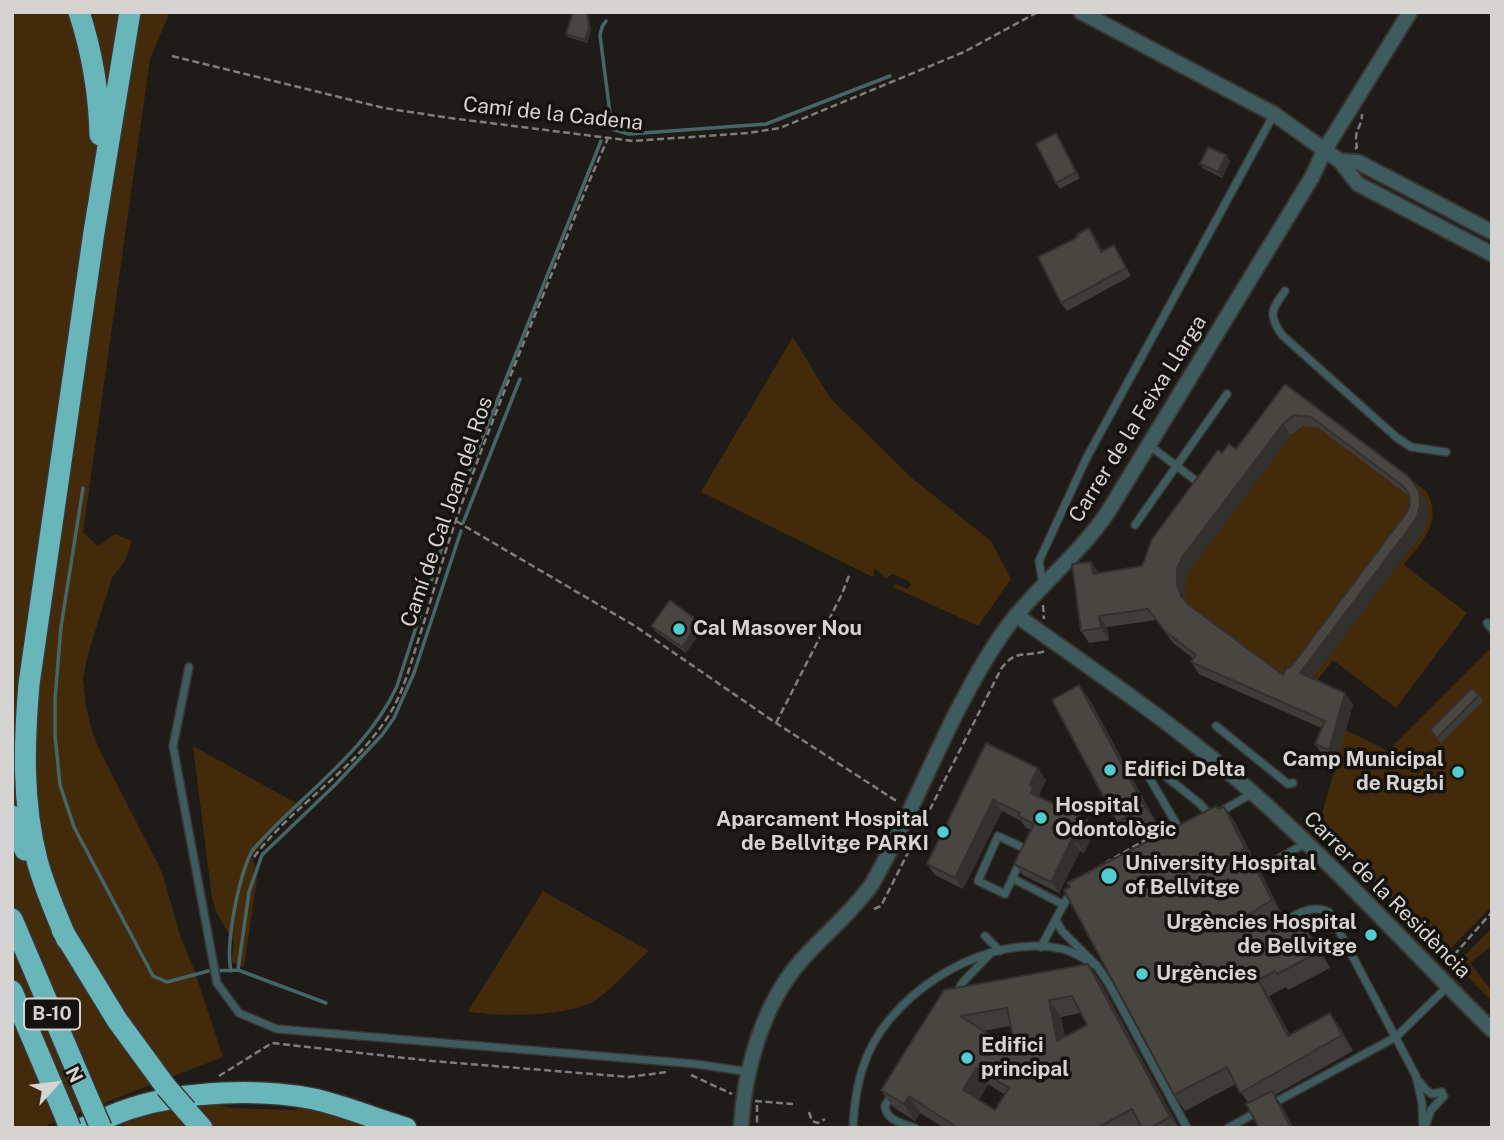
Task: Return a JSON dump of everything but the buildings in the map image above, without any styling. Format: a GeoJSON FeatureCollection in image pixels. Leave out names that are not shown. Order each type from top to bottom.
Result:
{"type":"FeatureCollection","features":[{"type":"Feature","properties":{"kind":"highway"},"geometry":{"type":"LineString","coordinates":[[79,12],[90,52],[100,127],[94,232]]}},
{"type":"Feature","properties":{"kind":"highway"},"geometry":{"type":"LineString","coordinates":[[67,940],[37,860],[25,777],[25,733],[29,684],[94,232],[130,12]]}},
{"type":"Feature","properties":{"kind":"highway"},"geometry":{"type":"LineString","coordinates":[[12,816],[47,901],[67,940],[117,1020],[166,1087],[202,1128]]}},
{"type":"Feature","properties":{"kind":"highway","name":"B-10"},"geometry":{"type":"LineString","coordinates":[[12,919],[101,1128]]}},
{"type":"Feature","properties":{"kind":"highway"},"geometry":{"type":"LineString","coordinates":[[12,993],[21,1030],[73,1124],[133,1107],[191,1097],[244,1093],[312,1099],[398,1126]]}},
{"type":"Feature","properties":{"kind":"street"},"geometry":{"type":"LineString","coordinates":[[1081,12],[1274,114],[1340,161],[1357,184],[1492,254]]}},
{"type":"Feature","properties":{"kind":"street","name":"Carrer de la Feixa Llarga"},"geometry":{"type":"LineString","coordinates":[[741,1128],[743,1098],[759,1037],[784,985],[800,963],[863,897],[879,873],[986,657],[1016,615],[1095,531],[1150,446],[1312,177],[1324,151],[1410,12]]}},
{"type":"Feature","properties":{"kind":"street"},"geometry":{"type":"LineString","coordinates":[[1340,161],[1358,162],[1492,232]]}},
{"type":"Feature","properties":{"kind":"street","name":"Carrer de la Residència"},"geometry":{"type":"LineString","coordinates":[[1016,615],[1200,750],[1253,793],[1492,1030]]}},
{"type":"Feature","properties":{"kind":"lane"},"geometry":{"type":"LineString","coordinates":[[1043,586],[1039,561],[1086,459],[1274,114]]}},
{"type":"Feature","properties":{"kind":"lane"},"geometry":{"type":"LineString","coordinates":[[1285,290],[1272,315],[1273,322],[1282,335],[1396,437],[1411,447],[1446,452]]}},
{"type":"Feature","properties":{"kind":"lane"},"geometry":{"type":"LineString","coordinates":[[1135,525],[1227,394]]}},
{"type":"Feature","properties":{"kind":"lane"},"geometry":{"type":"LineString","coordinates":[[1150,446],[1199,483]]}},
{"type":"Feature","properties":{"kind":"lane"},"geometry":{"type":"LineString","coordinates":[[188,667],[173,746],[217,984],[239,1013],[277,1030],[696,1064],[749,1072]]}},
{"type":"Feature","properties":{"kind":"lane"},"geometry":{"type":"LineString","coordinates":[[1216,726],[1288,784],[1293,783]]}},
{"type":"Feature","properties":{"kind":"lane"},"geometry":{"type":"LineString","coordinates":[[1182,833],[1149,776],[1159,771],[1199,803],[1211,817]]}},
{"type":"Feature","properties":{"kind":"lane"},"geometry":{"type":"LineString","coordinates":[[1202,822],[1253,793]]}},
{"type":"Feature","properties":{"kind":"lane"},"geometry":{"type":"LineString","coordinates":[[1171,839],[1192,827]]}},
{"type":"Feature","properties":{"kind":"lane"},"geometry":{"type":"LineString","coordinates":[[999,836],[1026,849],[1012,878],[1005,894],[978,881],[999,836]]}},
{"type":"Feature","properties":{"kind":"lane"},"geometry":{"type":"LineString","coordinates":[[1254,872],[1306,843]]}},
{"type":"Feature","properties":{"kind":"lane"},"geometry":{"type":"LineString","coordinates":[[1012,878],[1064,905]]}},
{"type":"Feature","properties":{"kind":"lane"},"geometry":{"type":"LineString","coordinates":[[1041,947],[1064,905],[1080,890]]}},
{"type":"Feature","properties":{"kind":"lane"},"geometry":{"type":"LineString","coordinates":[[1253,942],[1306,909],[1316,907],[1329,912],[1416,1076],[1432,1094],[1443,1094],[1431,1110],[1424,1128]]}},
{"type":"Feature","properties":{"kind":"lane"},"geometry":{"type":"LineString","coordinates":[[1056,919],[1062,931],[1097,965],[1110,984],[1186,1128]]}},
{"type":"Feature","properties":{"kind":"lane"},"geometry":{"type":"LineString","coordinates":[[985,936],[996,951]]}},
{"type":"Feature","properties":{"kind":"lane"},"geometry":{"type":"LineString","coordinates":[[853,1128],[859,1082],[868,1054],[882,1029],[898,1010],[934,980],[996,951],[1041,947],[1065,950],[1097,965]]}},
{"type":"Feature","properties":{"kind":"lane"},"geometry":{"type":"LineString","coordinates":[[949,1004],[963,982],[996,951]]}},
{"type":"Feature","properties":{"kind":"lane"},"geometry":{"type":"LineString","coordinates":[[1228,1128],[1396,1037],[1448,986]]}},
{"type":"Feature","properties":{"kind":"lane"},"geometry":{"type":"LineString","coordinates":[[1416,1076],[1424,1128]]}},
{"type":"Feature","properties":{"kind":"lane"},"geometry":{"type":"LineString","coordinates":[[899,1083],[884,1110],[890,1118],[915,1128]]}},
{"type":"Feature","properties":{"kind":"path","name":"Camí de la Cadena"},"geometry":{"type":"LineString","coordinates":[[172,56],[384,108],[633,141],[748,133],[780,128],[952,57],[1038,12]]}},
{"type":"Feature","properties":{"kind":"path","name":"Camí de Cal Joan del Ros"},"geometry":{"type":"LineString","coordinates":[[254,857],[298,810],[344,768],[389,716],[410,668],[456,521],[608,138]]}},
{"type":"Feature","properties":{"kind":"path"},"geometry":{"type":"LineString","coordinates":[[456,521],[635,626],[776,723],[910,809]]}},
{"type":"Feature","properties":{"kind":"path"},"geometry":{"type":"LineString","coordinates":[[776,723],[842,594],[850,573]]}},
{"type":"Feature","properties":{"kind":"path"},"geometry":{"type":"LineString","coordinates":[[874,909],[881,906],[1001,669],[1008,659],[1018,654],[1045,651]]}},
{"type":"Feature","properties":{"kind":"path"},"geometry":{"type":"LineString","coordinates":[[1447,963],[1492,912]]}},
{"type":"Feature","properties":{"kind":"path"},"geometry":{"type":"LineString","coordinates":[[215,1078],[272,1043],[432,1061],[629,1077],[668,1072]]}},
{"type":"Feature","properties":{"kind":"path"},"geometry":{"type":"LineString","coordinates":[[681,1073],[702,1078],[735,1096]]}},
{"type":"Feature","properties":{"kind":"path"},"geometry":{"type":"LineString","coordinates":[[757,1128],[757,1101],[793,1104]]}},
{"type":"Feature","properties":{"kind":"path"},"geometry":{"type":"LineString","coordinates":[[809,1112],[812,1121],[818,1123],[825,1119]]}},
{"type":"Feature","properties":{"kind":"shaded area"},"geometry":{"type":"Polygon","coordinates":[[[12,12],[170,12],[150,59],[83,532],[98,546],[115,534],[132,541],[125,561],[112,578],[83,679],[92,731],[162,872],[180,935],[223,1057],[40,1128],[12,1128],[12,12]]]}},
{"type":"Feature","properties":{"kind":"shaded area"},"geometry":{"type":"Polygon","coordinates":[[[793,337],[830,398],[913,479],[991,541],[1011,579],[978,626],[893,587],[896,584],[907,589],[911,585],[910,582],[892,574],[886,579],[875,568],[873,577],[701,492],[793,337]]]}},
{"type":"Feature","properties":{"kind":"shaded area"},"geometry":{"type":"Polygon","coordinates":[[[1312,403],[1426,491],[1433,512],[1432,522],[1424,539],[1404,565],[1467,613],[1396,708],[1333,660],[1313,686],[1353,704],[1346,730],[1388,751],[1489,650],[1492,652],[1492,906],[1446,953],[1318,828],[1337,761],[1323,755],[1332,733],[1199,674],[1204,666],[1173,643],[1156,620],[1107,627],[1109,640],[1089,643],[1080,576],[1150,578],[1312,403]]]}},
{"type":"Feature","properties":{"kind":"shaded area"},"geometry":{"type":"Polygon","coordinates":[[[193,746],[296,803],[306,803],[288,813],[251,857],[258,872],[244,967],[231,962],[234,942],[216,912],[212,898],[193,746]]]}},
{"type":"Feature","properties":{"kind":"shaded area"},"geometry":{"type":"Polygon","coordinates":[[[543,891],[649,951],[605,993],[581,1007],[531,1014],[495,1015],[468,1011],[543,891]]]}},
{"type":"Feature","properties":{"kind":"shaded area"},"geometry":{"type":"Polygon","coordinates":[[[1492,928],[1492,945],[1470,963],[1492,991],[1492,1002],[1456,964],[1492,928]]]}},
{"type":"Feature","properties":{"kind":"shaded area"},"geometry":{"type":"Polygon","coordinates":[[[217,1104],[231,1108],[317,1110],[372,1128],[212,1128],[193,1105],[217,1104]]]}},
{"type":"Feature","properties":{"kind":"shaded area"},"geometry":{"type":"Polygon","coordinates":[[[174,1108],[191,1128],[125,1128],[122,1122],[174,1108]]]}},
{"type":"Feature","properties":{"kind":"waterway"},"geometry":{"type":"LineString","coordinates":[[606,21],[600,35],[612,129],[629,134],[766,124],[890,76]]}},
{"type":"Feature","properties":{"kind":"waterway"},"geometry":{"type":"LineString","coordinates":[[231,971],[230,944],[234,910],[242,876],[252,851],[350,753],[384,710],[397,686],[456,504],[601,141]]}},
{"type":"Feature","properties":{"kind":"waterway"},"geometry":{"type":"LineString","coordinates":[[463,523],[520,379]]}},
{"type":"Feature","properties":{"kind":"waterway"},"geometry":{"type":"LineString","coordinates":[[83,488],[61,627],[55,699],[60,785],[74,827],[153,976],[167,982],[208,971],[238,970],[326,1003]]}},
{"type":"Feature","properties":{"kind":"waterway"},"geometry":{"type":"LineString","coordinates":[[238,970],[249,892],[262,855],[336,784],[382,735],[394,718],[414,673],[461,531]]}},
{"type":"Feature","properties":{"kind":"place","name":"Cal Masover Nou"},"geometry":{"type":"Point","coordinates":[679,629]}},
{"type":"Feature","properties":{"kind":"place","name":"Edifici Delta"},"geometry":{"type":"Point","coordinates":[1110,770]}},
{"type":"Feature","properties":{"kind":"place","name":"Camp Municipal de Rugbi"},"geometry":{"type":"Point","coordinates":[1458,772]}},
{"type":"Feature","properties":{"kind":"place","name":"Hospital Odontològic"},"geometry":{"type":"Point","coordinates":[1041,818]}},
{"type":"Feature","properties":{"kind":"place","name":"Aparcament Hospital de Bellvitge PARKI"},"geometry":{"type":"Point","coordinates":[943,832]}},
{"type":"Feature","properties":{"kind":"place","name":"University Hospital of Bellvitge"},"geometry":{"type":"Point","coordinates":[1109,876]}},
{"type":"Feature","properties":{"kind":"place","name":"Urgències Hospital de Bellvitge"},"geometry":{"type":"Point","coordinates":[1371,935]}},
{"type":"Feature","properties":{"kind":"place","name":"Urgències"},"geometry":{"type":"Point","coordinates":[1142,974]}},
{"type":"Feature","properties":{"kind":"place","name":"Edifici principal"},"geometry":{"type":"Point","coordinates":[967,1058]}}]}
